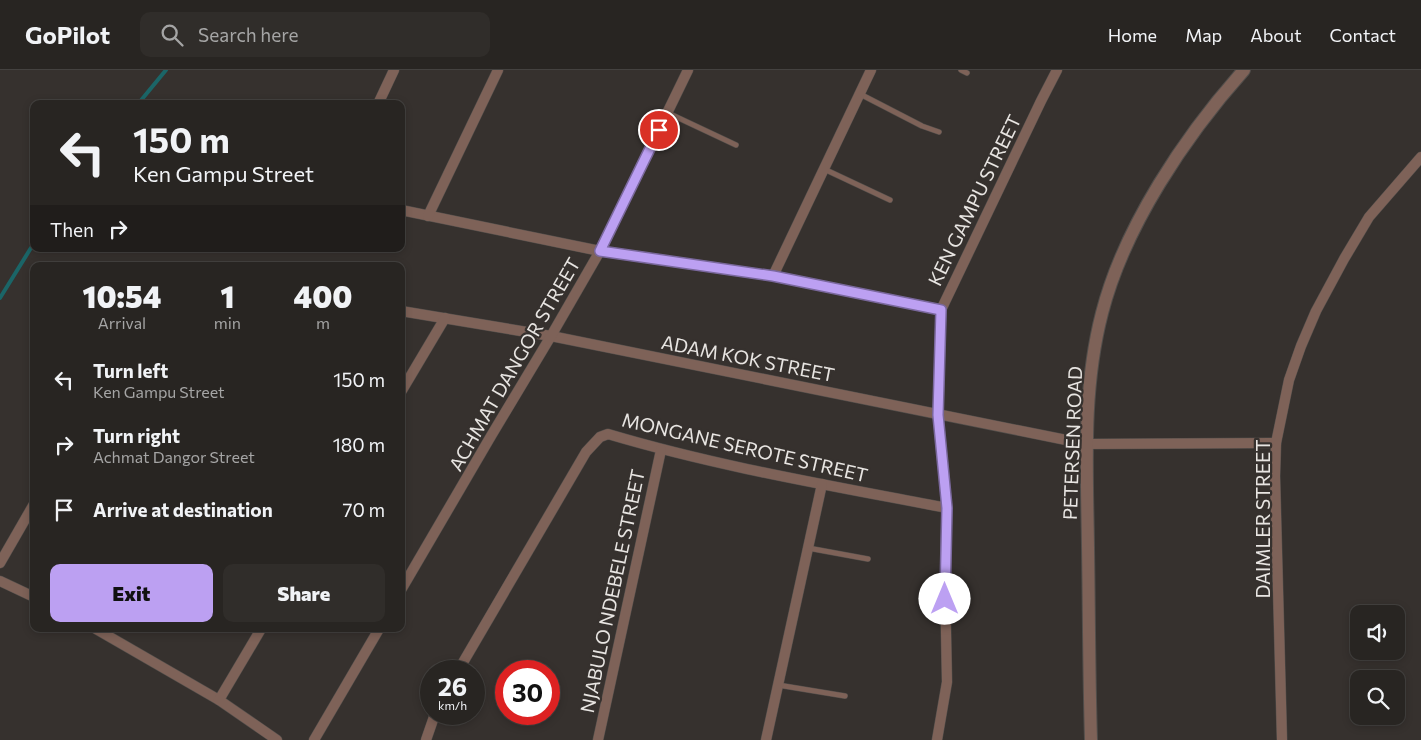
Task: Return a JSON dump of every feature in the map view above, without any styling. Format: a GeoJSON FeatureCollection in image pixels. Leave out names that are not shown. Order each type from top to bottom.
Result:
{"type":"FeatureCollection","features":[{"type":"Feature","properties":{"kind":"street"},"geometry":{"type":"LineString","coordinates":[[380,100],[394,70]]}},
{"type":"Feature","properties":{"kind":"street"},"geometry":{"type":"LineString","coordinates":[[428,216],[498,70]]}},
{"type":"Feature","properties":{"kind":"street","name":"ACHMAT DANGOR STREET"},"geometry":{"type":"LineString","coordinates":[[405,583],[600,251],[688,70]]}},
{"type":"Feature","properties":{"kind":"street"},"geometry":{"type":"LineString","coordinates":[[773,276],[871,70]]}},
{"type":"Feature","properties":{"kind":"street","name":"KEN GAMPU STREET"},"geometry":{"type":"LineString","coordinates":[[405,211],[600,251],[773,276],[941,310],[1041,101],[1058,70]]}},
{"type":"Feature","properties":{"kind":"street","name":"PETERSEN ROAD"},"geometry":{"type":"LineString","coordinates":[[1092,740],[1086,444],[1088,390],[1096,336],[1110,285],[1122,256],[1157,188],[1194,131],[1244,70]]}},
{"type":"Feature","properties":{"kind":"street","name":"DAIMLER STREET"},"geometry":{"type":"LineString","coordinates":[[1282,740],[1276,444],[1289,380],[1316,311],[1344,259],[1369,217],[1421,157]]}},
{"type":"Feature","properties":{"kind":"street"},"geometry":{"type":"LineString","coordinates":[[937,740],[947,682],[945,582],[947,508],[938,415],[941,310]]}},
{"type":"Feature","properties":{"kind":"street","name":"ADAM KOK STREET"},"geometry":{"type":"LineString","coordinates":[[405,312],[551,336],[1086,444],[1276,444]]}},
{"type":"Feature","properties":{"kind":"street"},"geometry":{"type":"LineString","coordinates":[[405,385],[445,318]]}},
{"type":"Feature","properties":{"kind":"street","name":"MONGANE SEROTE STREET"},"geometry":{"type":"LineString","coordinates":[[464,660],[586,452],[600,437],[608,434],[661,450],[947,508]]}},
{"type":"Feature","properties":{"kind":"street","name":"NJABULO NDEBELE STREET"},"geometry":{"type":"LineString","coordinates":[[598,740],[661,450]]}},
{"type":"Feature","properties":{"kind":"street"},"geometry":{"type":"LineString","coordinates":[[766,740],[822,484]]}},
{"type":"Feature","properties":{"kind":"street"},"geometry":{"type":"LineString","coordinates":[[0,563],[30,511]]}},
{"type":"Feature","properties":{"kind":"street"},"geometry":{"type":"LineString","coordinates":[[0,582],[30,595]]}},
{"type":"Feature","properties":{"kind":"street"},"geometry":{"type":"LineString","coordinates":[[101,632],[219,700],[277,740]]}},
{"type":"Feature","properties":{"kind":"street"},"geometry":{"type":"LineString","coordinates":[[219,700],[259,632]]}},
{"type":"Feature","properties":{"kind":"street"},"geometry":{"type":"LineString","coordinates":[[314,740],[377,632]]}},
{"type":"Feature","properties":{"kind":"street"},"geometry":{"type":"LineString","coordinates":[[426,740],[431,725]]}},
{"type":"Feature","properties":{"kind":"lane"},"geometry":{"type":"LineString","coordinates":[[960,70],[967,73]]}},
{"type":"Feature","properties":{"kind":"lane"},"geometry":{"type":"LineString","coordinates":[[859,94],[922,126],[939,132]]}},
{"type":"Feature","properties":{"kind":"lane"},"geometry":{"type":"LineString","coordinates":[[667,112],[736,145]]}},
{"type":"Feature","properties":{"kind":"lane"},"geometry":{"type":"LineString","coordinates":[[824,168],[890,200]]}},
{"type":"Feature","properties":{"kind":"lane"},"geometry":{"type":"LineString","coordinates":[[808,548],[868,559]]}},
{"type":"Feature","properties":{"kind":"lane"},"geometry":{"type":"LineString","coordinates":[[778,685],[845,696]]}},
{"type":"Feature","properties":{"kind":"waterway"},"geometry":{"type":"LineString","coordinates":[[141,100],[166,70]]}},
{"type":"Feature","properties":{"kind":"waterway"},"geometry":{"type":"LineString","coordinates":[[0,298],[30,249]]}},
{"type":"Feature","properties":{"kind":"route"},"geometry":{"type":"LineString","coordinates":[[659,130],[600,251],[773,276],[941,310],[938,415],[947,508],[945,599]]}}]}
